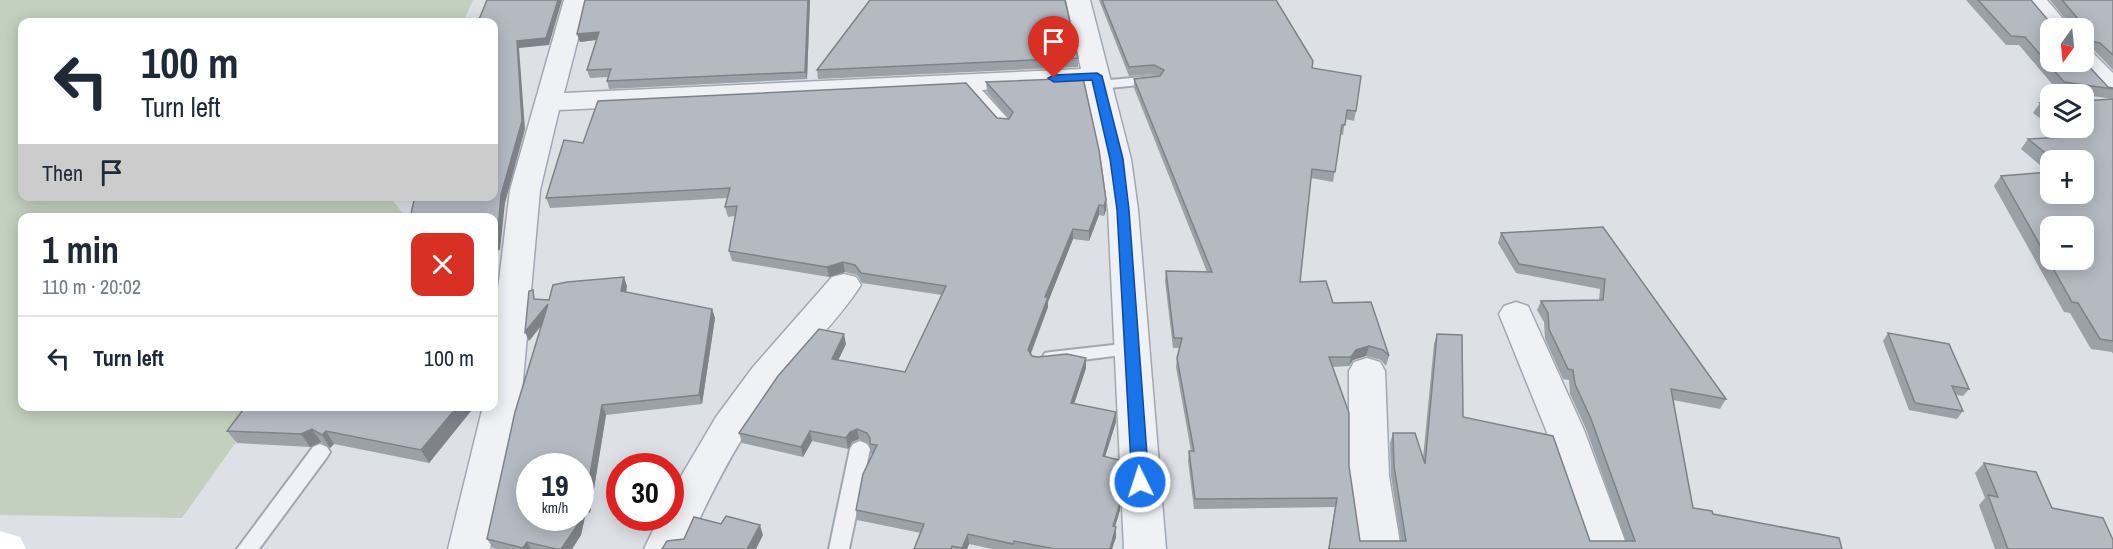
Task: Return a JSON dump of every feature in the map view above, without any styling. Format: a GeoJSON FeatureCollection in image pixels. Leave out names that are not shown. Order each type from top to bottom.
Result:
{"type":"FeatureCollection","features":[{"type":"Feature","properties":{"kind":"main road"},"geometry":{"type":"LineString","coordinates":[[0,549],[5,549]]}},
{"type":"Feature","properties":{"kind":"street"},"geometry":{"type":"LineString","coordinates":[[469,549],[502,403],[525,190],[576,0]]}},
{"type":"Feature","properties":{"kind":"street"},"geometry":{"type":"LineString","coordinates":[[1078,0],[1116,159],[1123,210],[1145,549]]}},
{"type":"Feature","properties":{"kind":"street"},"geometry":{"type":"LineString","coordinates":[[2034,0],[2049,18]]}},
{"type":"Feature","properties":{"kind":"street"},"geometry":{"type":"LineString","coordinates":[[2094,68],[2113,88]]}},
{"type":"Feature","properties":{"kind":"street"},"geometry":{"type":"LineString","coordinates":[[549,102],[968,82],[1098,81]]}},
{"type":"Feature","properties":{"kind":"street"},"geometry":{"type":"LineString","coordinates":[[665,549],[681,512],[732,423],[756,388],[844,285]]}},
{"type":"Feature","properties":{"kind":"street"},"geometry":{"type":"LineString","coordinates":[[1516,314],[1584,475],[1608,549]]}},
{"type":"Feature","properties":{"kind":"street"},"geometry":{"type":"LineString","coordinates":[[1367,371],[1369,476],[1380,549]]}},
{"type":"Feature","properties":{"kind":"lane"},"geometry":{"type":"LineString","coordinates":[[1098,81],[1154,80]]}},
{"type":"Feature","properties":{"kind":"lane"},"geometry":{"type":"LineString","coordinates":[[968,82],[1004,123]]}},
{"type":"Feature","properties":{"kind":"lane"},"geometry":{"type":"LineString","coordinates":[[1039,359],[1131,349]]}},
{"type":"Feature","properties":{"kind":"lane"},"geometry":{"type":"LineString","coordinates":[[839,549],[860,448]]}},
{"type":"Feature","properties":{"kind":"lane"},"geometry":{"type":"LineString","coordinates":[[247,549],[320,452]]}},
{"type":"Feature","properties":{"kind":"green space"},"geometry":{"type":"Polygon","coordinates":[[[0,0],[473,0],[465,18],[18,18],[18,201],[393,201],[403,213],[18,213],[18,411],[258,411],[182,518],[0,515],[0,0]]]}},
{"type":"Feature","properties":{"kind":"building"},"geometry":{"type":"Polygon","coordinates":[[[487,0],[558,0],[546,38],[517,41],[522,121],[501,195],[498,230],[498,213],[411,213],[414,201],[498,201],[498,18],[480,18],[487,0]]]}},
{"type":"Feature","properties":{"kind":"building"},"geometry":{"type":"Polygon","coordinates":[[[585,0],[808,0],[805,72],[607,81],[611,69],[587,70],[599,32],[577,34],[585,0]]]}},
{"type":"Feature","properties":{"kind":"building"},"geometry":{"type":"Polygon","coordinates":[[[870,0],[1065,0],[1078,58],[817,70],[870,0]]]}},
{"type":"Feature","properties":{"kind":"building"},"geometry":{"type":"Polygon","coordinates":[[[1102,0],[1276,0],[1313,61],[1312,68],[1361,76],[1356,111],[1347,110],[1345,125],[1342,125],[1335,172],[1312,169],[1300,282],[1326,281],[1333,303],[1371,302],[1389,356],[1383,350],[1369,346],[1356,350],[1351,357],[1329,357],[1349,413],[1349,466],[1360,541],[1406,541],[1394,466],[1393,433],[1415,433],[1425,464],[1437,334],[1462,335],[1463,417],[1553,436],[1590,541],[1635,541],[1591,419],[1575,384],[1573,370],[1568,369],[1549,329],[1548,313],[1541,301],[1603,300],[1605,279],[1519,264],[1501,233],[1603,227],[1726,399],[1671,389],[1693,508],[1712,511],[1713,514],[1839,538],[1842,549],[1329,549],[1337,498],[1195,499],[1189,451],[1194,451],[1177,358],[1182,338],[1174,338],[1166,271],[1212,272],[1134,79],[1160,76],[1164,70],[1154,65],[1129,67],[1102,0]]]}},
{"type":"Feature","properties":{"kind":"building"},"geometry":{"type":"Polygon","coordinates":[[[1978,0],[2031,0],[2046,18],[2040,18],[2040,54],[2025,37],[2011,36],[1978,0]]]}},
{"type":"Feature","properties":{"kind":"building"},"geometry":{"type":"Polygon","coordinates":[[[2062,0],[2113,0],[2113,55],[2100,43],[2094,42],[2094,18],[2077,18],[2062,0]]]}},
{"type":"Feature","properties":{"kind":"building"},"geometry":{"type":"Polygon","coordinates":[[[2055,72],[2094,72],[2108,87],[2113,89],[2094,86],[2094,84],[2064,82],[2055,72]]]}},
{"type":"Feature","properties":{"kind":"building"},"geometry":{"type":"Polygon","coordinates":[[[1083,78],[1099,150],[1106,200],[1104,206],[1099,205],[1089,231],[1073,229],[1045,297],[1048,297],[1028,350],[1032,356],[1038,357],[1067,354],[1086,358],[1071,403],[1116,412],[1103,456],[1119,460],[1121,500],[1113,526],[1116,527],[1110,549],[1055,549],[1014,541],[1013,544],[968,534],[962,548],[952,546],[951,549],[914,549],[924,524],[856,510],[863,474],[877,445],[870,444],[867,433],[857,429],[850,432],[846,438],[810,431],[801,447],[739,433],[778,376],[819,329],[844,334],[832,359],[905,372],[946,286],[861,273],[855,265],[843,262],[827,267],[729,251],[737,206],[725,207],[730,188],[546,198],[564,140],[583,143],[598,101],[966,83],[997,118],[1009,119],[1013,112],[986,82],[1083,78]]]}},
{"type":"Feature","properties":{"kind":"building"},"geometry":{"type":"Polygon","coordinates":[[[2113,99],[2113,341],[2100,339],[2078,303],[2072,302],[2054,270],[2094,270],[2094,216],[2040,216],[2040,245],[2001,176],[2040,173],[2040,204],[2094,204],[2094,150],[2042,150],[2028,139],[2094,138],[2094,100],[2113,99]]]}},
{"type":"Feature","properties":{"kind":"building"},"geometry":{"type":"Polygon","coordinates":[[[624,277],[621,291],[712,309],[699,395],[602,405],[594,453],[516,453],[516,531],[574,531],[561,549],[527,542],[523,548],[487,539],[515,412],[548,304],[525,332],[529,291],[533,290],[534,299],[549,300],[553,285],[624,277]]]}},
{"type":"Feature","properties":{"kind":"building"},"geometry":{"type":"Polygon","coordinates":[[[1888,333],[1949,344],[1969,389],[1952,386],[1963,411],[1915,403],[1888,333]]]}},
{"type":"Feature","properties":{"kind":"building"},"geometry":{"type":"Polygon","coordinates":[[[242,411],[454,411],[421,450],[326,431],[322,435],[312,429],[301,434],[227,431],[242,411]]]}},
{"type":"Feature","properties":{"kind":"building"},"geometry":{"type":"Polygon","coordinates":[[[1984,463],[2036,472],[2052,508],[2103,518],[2113,540],[2113,549],[2008,549],[1988,495],[1998,497],[1984,463]]]}},
{"type":"Feature","properties":{"kind":"building"},"geometry":{"type":"Polygon","coordinates":[[[726,516],[760,525],[747,549],[662,549],[667,541],[684,539],[694,517],[721,524],[726,516]]]}},
{"type":"Feature","properties":{"kind":"route"},"geometry":{"type":"LineString","coordinates":[[1054,78],[1097,76],[1116,159],[1123,210],[1140,482]]}}]}
